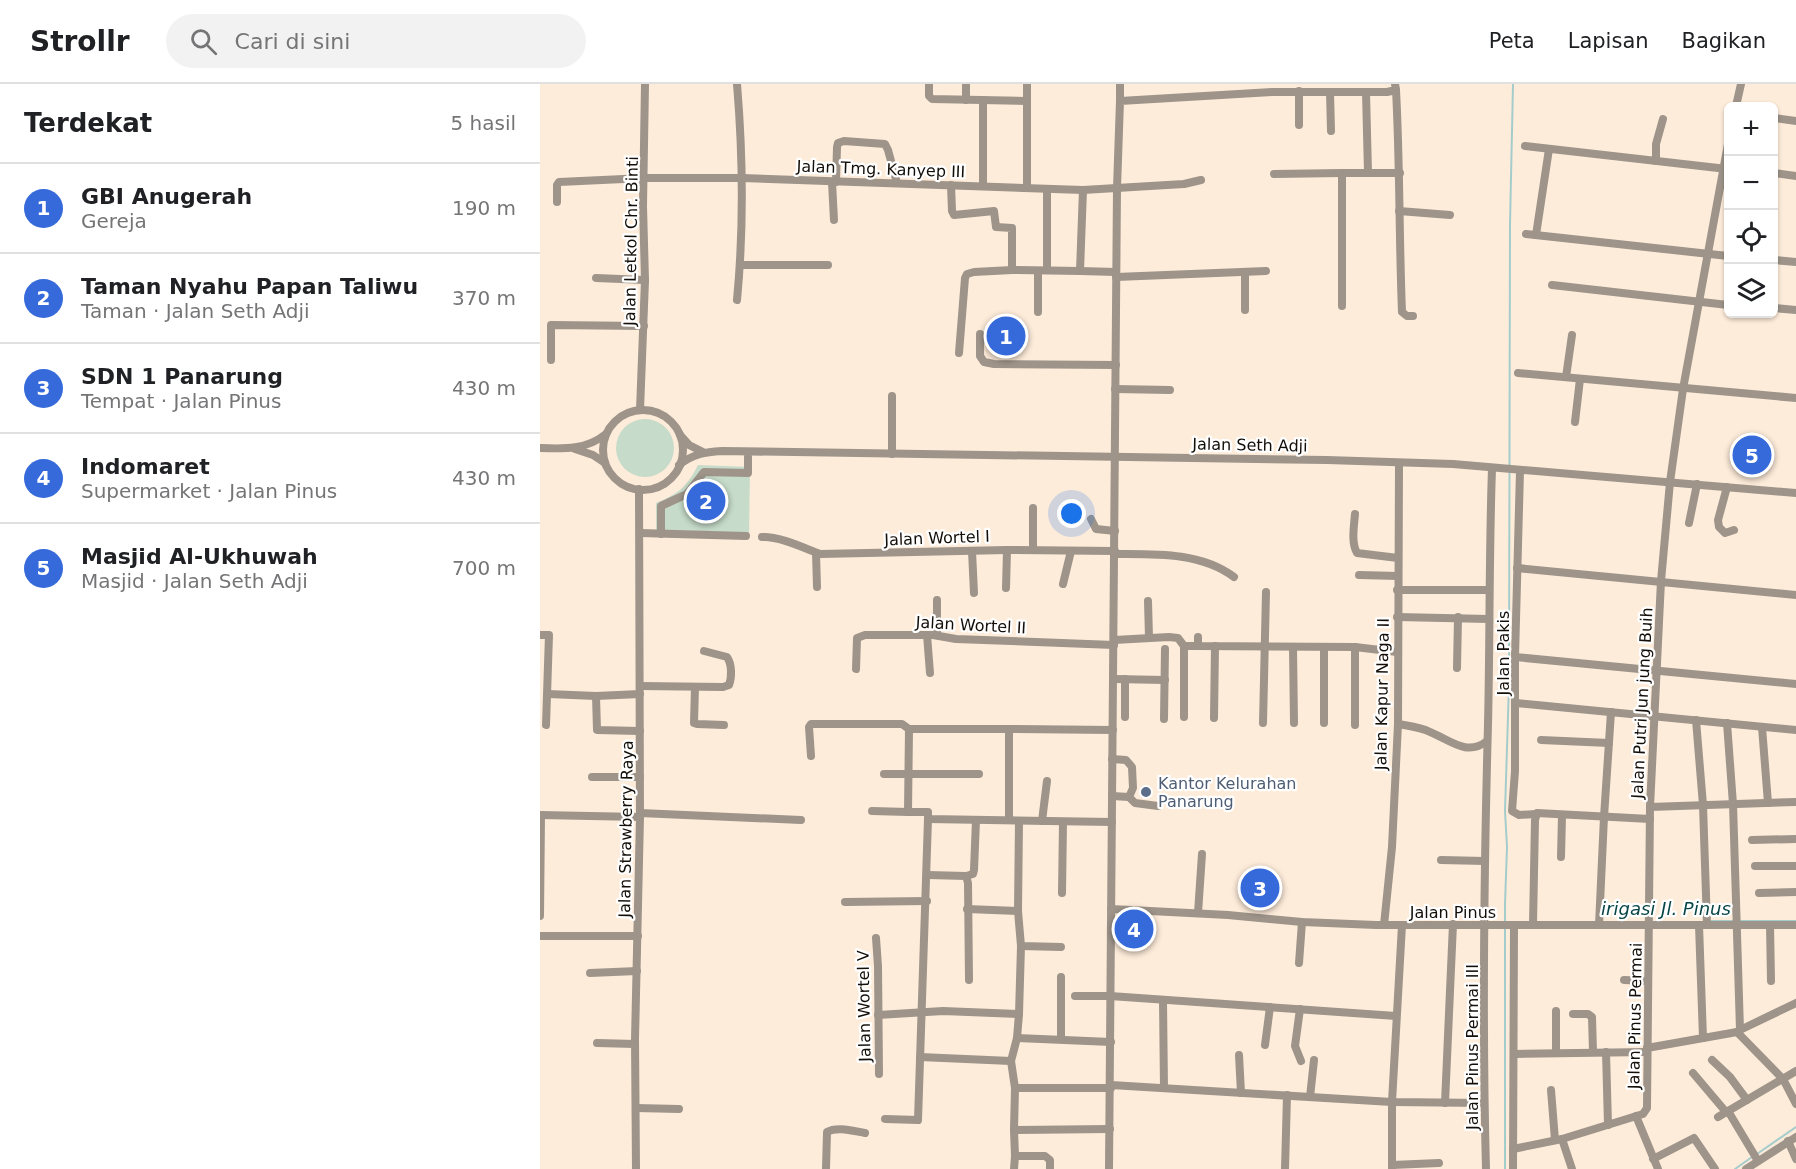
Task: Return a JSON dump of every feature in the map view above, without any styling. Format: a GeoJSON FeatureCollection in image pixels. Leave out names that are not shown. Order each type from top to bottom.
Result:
{"type":"FeatureCollection","features":[{"type":"Feature","properties":{"kind":"street","name":"Jalan Letkol Chr. Binti"},"geometry":{"type":"LineString","coordinates":[[640,410],[640,358],[644,326],[645,280],[643,206],[645,84]]}},
{"type":"Feature","properties":{"kind":"street"},"geometry":{"type":"LineString","coordinates":[[736,300],[740,265],[742,178],[737,84]]}},
{"type":"Feature","properties":{"kind":"street"},"geometry":{"type":"LineString","coordinates":[[929,84],[929,96],[932,99],[1027,101]]}},
{"type":"Feature","properties":{"kind":"street"},"geometry":{"type":"LineString","coordinates":[[966,84],[966,100]]}},
{"type":"Feature","properties":{"kind":"street"},"geometry":{"type":"LineString","coordinates":[[1027,188],[1028,84]]}},
{"type":"Feature","properties":{"kind":"street"},"geometry":{"type":"LineString","coordinates":[[1109,1169],[1114,457],[1120,84]]}},
{"type":"Feature","properties":{"kind":"street"},"geometry":{"type":"LineString","coordinates":[[1737,102],[1741,84]]}},
{"type":"Feature","properties":{"kind":"street"},"geometry":{"type":"LineString","coordinates":[[1120,101],[1299,91],[1388,92],[1395,87]]}},
{"type":"Feature","properties":{"kind":"street"},"geometry":{"type":"LineString","coordinates":[[1395,87],[1400,173],[1402,312],[1407,316],[1413,316]]}},
{"type":"Feature","properties":{"kind":"street"},"geometry":{"type":"LineString","coordinates":[[1299,91],[1299,124]]}},
{"type":"Feature","properties":{"kind":"street"},"geometry":{"type":"LineString","coordinates":[[1330,92],[1331,131]]}},
{"type":"Feature","properties":{"kind":"street"},"geometry":{"type":"LineString","coordinates":[[1366,92],[1368,172]]}},
{"type":"Feature","properties":{"kind":"street"},"geometry":{"type":"LineString","coordinates":[[983,100],[983,186]]}},
{"type":"Feature","properties":{"kind":"street"},"geometry":{"type":"LineString","coordinates":[[1656,160],[1656,144],[1663,119]]}},
{"type":"Feature","properties":{"kind":"street"},"geometry":{"type":"LineString","coordinates":[[1778,119],[1796,121]]}},
{"type":"Feature","properties":{"kind":"street"},"geometry":{"type":"LineString","coordinates":[[834,219],[834,182],[838,143],[844,141],[885,144],[897,183]]}},
{"type":"Feature","properties":{"kind":"street"},"geometry":{"type":"LineString","coordinates":[[1525,146],[1724,169]]}},
{"type":"Feature","properties":{"kind":"street"},"geometry":{"type":"LineString","coordinates":[[1536,235],[1549,149]]}},
{"type":"Feature","properties":{"kind":"street"},"geometry":{"type":"LineString","coordinates":[[1342,172],[1342,306]]}},
{"type":"Feature","properties":{"kind":"street"},"geometry":{"type":"LineString","coordinates":[[1274,174],[1400,173]]}},
{"type":"Feature","properties":{"kind":"street"},"geometry":{"type":"LineString","coordinates":[[1778,174],[1796,176]]}},
{"type":"Feature","properties":{"kind":"street","name":"Jalan Tmg. Kanyep III"},"geometry":{"type":"LineString","coordinates":[[557,202],[559,182],[645,178],[742,178],[1083,190],[1184,184],[1201,180]]}},
{"type":"Feature","properties":{"kind":"street","name":"Jalan Putri Jun jung Buih"},"geometry":{"type":"LineString","coordinates":[[1649,925],[1650,807],[1661,581],[1670,482],[1697,303],[1724,178]]}},
{"type":"Feature","properties":{"kind":"street"},"geometry":{"type":"LineString","coordinates":[[951,185],[954,215],[994,211],[996,227],[1012,228],[1012,270]]}},
{"type":"Feature","properties":{"kind":"street"},"geometry":{"type":"LineString","coordinates":[[1038,312],[1047,189]]}},
{"type":"Feature","properties":{"kind":"street"},"geometry":{"type":"LineString","coordinates":[[1080,271],[1083,190]]}},
{"type":"Feature","properties":{"kind":"street"},"geometry":{"type":"LineString","coordinates":[[1399,211],[1450,215]]}},
{"type":"Feature","properties":{"kind":"street"},"geometry":{"type":"LineString","coordinates":[[1526,234],[1724,256]]}},
{"type":"Feature","properties":{"kind":"street"},"geometry":{"type":"LineString","coordinates":[[1778,260],[1796,262]]}},
{"type":"Feature","properties":{"kind":"street"},"geometry":{"type":"LineString","coordinates":[[740,265],[828,266]]}},
{"type":"Feature","properties":{"kind":"street"},"geometry":{"type":"LineString","coordinates":[[959,353],[965,278],[967,274],[974,272],[1042,270],[1116,275],[1266,271]]}},
{"type":"Feature","properties":{"kind":"street"},"geometry":{"type":"LineString","coordinates":[[1245,272],[1245,310]]}},
{"type":"Feature","properties":{"kind":"street"},"geometry":{"type":"LineString","coordinates":[[596,278],[645,280]]}},
{"type":"Feature","properties":{"kind":"street"},"geometry":{"type":"LineString","coordinates":[[1552,285],[1724,305]]}},
{"type":"Feature","properties":{"kind":"street"},"geometry":{"type":"LineString","coordinates":[[1778,308],[1796,310]]}},
{"type":"Feature","properties":{"kind":"street"},"geometry":{"type":"LineString","coordinates":[[551,360],[551,325],[644,326]]}},
{"type":"Feature","properties":{"kind":"street"},"geometry":{"type":"LineString","coordinates":[[980,334],[980,356],[984,362],[1116,365]]}},
{"type":"Feature","properties":{"kind":"street"},"geometry":{"type":"LineString","coordinates":[[1566,377],[1572,335]]}},
{"type":"Feature","properties":{"kind":"street"},"geometry":{"type":"LineString","coordinates":[[1518,373],[1796,398]]}},
{"type":"Feature","properties":{"kind":"street"},"geometry":{"type":"LineString","coordinates":[[1575,422],[1580,379]]}},
{"type":"Feature","properties":{"kind":"street"},"geometry":{"type":"LineString","coordinates":[[1115,389],[1170,390]]}},
{"type":"Feature","properties":{"kind":"street"},"geometry":{"type":"LineString","coordinates":[[892,396],[892,454]]}},
{"type":"Feature","properties":{"kind":"street"},"geometry":{"type":"LineString","coordinates":[[574,449],[595,442],[606,434],[617,419],[640,410],[656,412],[665,417],[687,443],[703,452]]}},
{"type":"Feature","properties":{"kind":"street"},"geometry":{"type":"LineString","coordinates":[[606,434],[603,449],[611,474],[628,487],[639,489],[663,484],[673,476],[682,452],[678,433]]}},
{"type":"Feature","properties":{"kind":"street"},"geometry":{"type":"LineString","coordinates":[[540,448],[574,449],[593,455],[606,464]]}},
{"type":"Feature","properties":{"kind":"street"},"geometry":{"type":"LineString","coordinates":[[679,465],[686,459],[703,452]]}},
{"type":"Feature","properties":{"kind":"street","name":"Jalan Seth Adji"},"geometry":{"type":"LineString","coordinates":[[703,452],[1327,460],[1453,464],[1796,493]]}},
{"type":"Feature","properties":{"kind":"street"},"geometry":{"type":"LineString","coordinates":[[661,534],[661,506],[687,494],[704,472],[748,473],[748,457]]}},
{"type":"Feature","properties":{"kind":"street","name":"Jalan Kapur Naga II"},"geometry":{"type":"LineString","coordinates":[[1384,925],[1392,847],[1398,724],[1399,463]]}},
{"type":"Feature","properties":{"kind":"street","name":"Jalan Pinus Permai III"},"geometry":{"type":"LineString","coordinates":[[1486,1169],[1485,861],[1492,469]]}},
{"type":"Feature","properties":{"kind":"street","name":"Jalan Pakis"},"geometry":{"type":"LineString","coordinates":[[1519,470],[1512,811],[1519,815],[1536,814]]}},
{"type":"Feature","properties":{"kind":"street"},"geometry":{"type":"LineString","coordinates":[[1689,523],[1697,484]]}},
{"type":"Feature","properties":{"kind":"street"},"geometry":{"type":"LineString","coordinates":[[1727,487],[1718,520],[1719,527],[1725,533],[1734,530]]}},
{"type":"Feature","properties":{"kind":"street","name":"Jalan Strawberry Raya"},"geometry":{"type":"LineString","coordinates":[[636,1169],[635,1044],[640,815],[639,489]]}},
{"type":"Feature","properties":{"kind":"street"},"geometry":{"type":"LineString","coordinates":[[1033,508],[1033,550]]}},
{"type":"Feature","properties":{"kind":"street"},"geometry":{"type":"LineString","coordinates":[[1355,514],[1353,538],[1357,554],[1398,558]]}},
{"type":"Feature","properties":{"kind":"street"},"geometry":{"type":"LineString","coordinates":[[1091,519],[1096,529],[1115,531]]}},
{"type":"Feature","properties":{"kind":"street"},"geometry":{"type":"LineString","coordinates":[[640,533],[746,536]]}},
{"type":"Feature","properties":{"kind":"street","name":"Jalan Wortel I"},"geometry":{"type":"LineString","coordinates":[[762,537],[780,538],[816,553],[1071,550],[1152,554],[1191,558],[1220,566],[1234,577]]}},
{"type":"Feature","properties":{"kind":"street"},"geometry":{"type":"LineString","coordinates":[[1006,588],[1007,550]]}},
{"type":"Feature","properties":{"kind":"street"},"geometry":{"type":"LineString","coordinates":[[1064,584],[1071,550]]}},
{"type":"Feature","properties":{"kind":"street"},"geometry":{"type":"LineString","coordinates":[[972,551],[974,593]]}},
{"type":"Feature","properties":{"kind":"street"},"geometry":{"type":"LineString","coordinates":[[816,553],[817,587]]}},
{"type":"Feature","properties":{"kind":"street"},"geometry":{"type":"LineString","coordinates":[[1517,568],[1796,595]]}},
{"type":"Feature","properties":{"kind":"street"},"geometry":{"type":"LineString","coordinates":[[1359,575],[1398,576]]}},
{"type":"Feature","properties":{"kind":"street"},"geometry":{"type":"LineString","coordinates":[[1397,590],[1489,590]]}},
{"type":"Feature","properties":{"kind":"street"},"geometry":{"type":"LineString","coordinates":[[1263,723],[1266,592]]}},
{"type":"Feature","properties":{"kind":"street"},"geometry":{"type":"LineString","coordinates":[[937,600],[937,636]]}},
{"type":"Feature","properties":{"kind":"street"},"geometry":{"type":"LineString","coordinates":[[1148,601],[1149,638]]}},
{"type":"Feature","properties":{"kind":"street"},"geometry":{"type":"LineString","coordinates":[[1397,617],[1489,619]]}},
{"type":"Feature","properties":{"kind":"street"},"geometry":{"type":"LineString","coordinates":[[1457,668],[1458,617]]}},
{"type":"Feature","properties":{"kind":"street"},"geometry":{"type":"LineString","coordinates":[[540,635],[549,635],[546,725]]}},
{"type":"Feature","properties":{"kind":"street"},"geometry":{"type":"LineString","coordinates":[[927,635],[930,672]]}},
{"type":"Feature","properties":{"kind":"street","name":"Jalan Wortel II"},"geometry":{"type":"LineString","coordinates":[[855,669],[857,638],[861,636],[927,635],[956,639],[1114,642],[1149,638],[1178,638],[1184,646]]}},
{"type":"Feature","properties":{"kind":"street"},"geometry":{"type":"LineString","coordinates":[[1184,717],[1184,646],[1198,642],[1215,646],[1355,647],[1397,652]]}},
{"type":"Feature","properties":{"kind":"street"},"geometry":{"type":"LineString","coordinates":[[1214,718],[1215,646]]}},
{"type":"Feature","properties":{"kind":"street"},"geometry":{"type":"LineString","coordinates":[[1293,647],[1294,723]]}},
{"type":"Feature","properties":{"kind":"street"},"geometry":{"type":"LineString","coordinates":[[1324,647],[1324,723]]}},
{"type":"Feature","properties":{"kind":"street"},"geometry":{"type":"LineString","coordinates":[[1355,647],[1355,724]]}},
{"type":"Feature","properties":{"kind":"street"},"geometry":{"type":"LineString","coordinates":[[1164,719],[1165,649]]}},
{"type":"Feature","properties":{"kind":"street"},"geometry":{"type":"LineString","coordinates":[[548,694],[596,696],[640,690],[723,687],[730,682],[730,664],[727,657],[704,651]]}},
{"type":"Feature","properties":{"kind":"street"},"geometry":{"type":"LineString","coordinates":[[1515,657],[1796,684]]}},
{"type":"Feature","properties":{"kind":"street"},"geometry":{"type":"LineString","coordinates":[[1125,679],[1125,717]]}},
{"type":"Feature","properties":{"kind":"street"},"geometry":{"type":"LineString","coordinates":[[1113,680],[1165,680]]}},
{"type":"Feature","properties":{"kind":"street"},"geometry":{"type":"LineString","coordinates":[[695,687],[694,723],[724,725]]}},
{"type":"Feature","properties":{"kind":"street"},"geometry":{"type":"LineString","coordinates":[[596,696],[597,730],[640,731]]}},
{"type":"Feature","properties":{"kind":"street"},"geometry":{"type":"LineString","coordinates":[[1516,703],[1796,730]]}},
{"type":"Feature","properties":{"kind":"street"},"geometry":{"type":"LineString","coordinates":[[1599,925],[1611,712]]}},
{"type":"Feature","properties":{"kind":"street"},"geometry":{"type":"LineString","coordinates":[[1696,720],[1702,805],[1703,1038]]}},
{"type":"Feature","properties":{"kind":"street"},"geometry":{"type":"LineString","coordinates":[[1727,723],[1733,804],[1738,1031],[1783,1079],[1796,1104]]}},
{"type":"Feature","properties":{"kind":"street"},"geometry":{"type":"LineString","coordinates":[[811,756],[809,727],[811,724],[902,724],[909,729],[1113,730]]}},
{"type":"Feature","properties":{"kind":"street"},"geometry":{"type":"LineString","coordinates":[[1398,724],[1429,731],[1460,747],[1480,747],[1487,741]]}},
{"type":"Feature","properties":{"kind":"street"},"geometry":{"type":"LineString","coordinates":[[1762,727],[1768,803]]}},
{"type":"Feature","properties":{"kind":"street"},"geometry":{"type":"LineString","coordinates":[[908,812],[909,729]]}},
{"type":"Feature","properties":{"kind":"street"},"geometry":{"type":"LineString","coordinates":[[1008,820],[1009,729]]}},
{"type":"Feature","properties":{"kind":"street"},"geometry":{"type":"LineString","coordinates":[[1540,740],[1609,743]]}},
{"type":"Feature","properties":{"kind":"street"},"geometry":{"type":"LineString","coordinates":[[1112,759],[1126,760],[1132,766],[1133,788],[1129,797]]}},
{"type":"Feature","properties":{"kind":"street"},"geometry":{"type":"LineString","coordinates":[[884,774],[979,774]]}},
{"type":"Feature","properties":{"kind":"street"},"geometry":{"type":"LineString","coordinates":[[592,777],[640,777]]}},
{"type":"Feature","properties":{"kind":"street"},"geometry":{"type":"LineString","coordinates":[[1042,821],[1047,781]]}},
{"type":"Feature","properties":{"kind":"street"},"geometry":{"type":"LineString","coordinates":[[1112,796],[1129,797],[1136,802],[1158,806]]}},
{"type":"Feature","properties":{"kind":"street"},"geometry":{"type":"LineString","coordinates":[[1650,807],[1796,802]]}},
{"type":"Feature","properties":{"kind":"street"},"geometry":{"type":"LineString","coordinates":[[872,811],[928,812],[928,875],[918,1120],[885,1119]]}},
{"type":"Feature","properties":{"kind":"street"},"geometry":{"type":"LineString","coordinates":[[1533,925],[1536,814],[1650,819]]}},
{"type":"Feature","properties":{"kind":"street"},"geometry":{"type":"LineString","coordinates":[[540,916],[541,815],[640,815],[801,820]]}},
{"type":"Feature","properties":{"kind":"street"},"geometry":{"type":"LineString","coordinates":[[1561,857],[1562,815]]}},
{"type":"Feature","properties":{"kind":"street"},"geometry":{"type":"LineString","coordinates":[[928,819],[1112,822]]}},
{"type":"Feature","properties":{"kind":"street"},"geometry":{"type":"LineString","coordinates":[[928,875],[966,876],[973,874],[976,820]]}},
{"type":"Feature","properties":{"kind":"street"},"geometry":{"type":"LineString","coordinates":[[1014,1169],[1015,1088],[1011,1061],[1017,1038],[1019,1014],[1021,946],[1018,911],[1019,821]]}},
{"type":"Feature","properties":{"kind":"street"},"geometry":{"type":"LineString","coordinates":[[1062,893],[1063,822]]}},
{"type":"Feature","properties":{"kind":"street"},"geometry":{"type":"LineString","coordinates":[[1752,840],[1796,839]]}},
{"type":"Feature","properties":{"kind":"street"},"geometry":{"type":"LineString","coordinates":[[1198,913],[1202,854]]}},
{"type":"Feature","properties":{"kind":"street"},"geometry":{"type":"LineString","coordinates":[[1442,860],[1485,861]]}},
{"type":"Feature","properties":{"kind":"street"},"geometry":{"type":"LineString","coordinates":[[1755,866],[1796,866]]}},
{"type":"Feature","properties":{"kind":"street"},"geometry":{"type":"LineString","coordinates":[[966,876],[969,980]]}},
{"type":"Feature","properties":{"kind":"street"},"geometry":{"type":"LineString","coordinates":[[1759,893],[1796,892]]}},
{"type":"Feature","properties":{"kind":"street"},"geometry":{"type":"LineString","coordinates":[[845,902],[927,901]]}},
{"type":"Feature","properties":{"kind":"street"},"geometry":{"type":"LineString","coordinates":[[967,909],[1018,911]]}},
{"type":"Feature","properties":{"kind":"street","name":"Jalan Pinus"},"geometry":{"type":"LineString","coordinates":[[1111,909],[1198,913],[1302,922],[1384,925],[1796,925]]}},
{"type":"Feature","properties":{"kind":"street"},"geometry":{"type":"LineString","coordinates":[[1299,963],[1302,922]]}},
{"type":"Feature","properties":{"kind":"street"},"geometry":{"type":"LineString","coordinates":[[1445,1103],[1453,924]]}},
{"type":"Feature","properties":{"kind":"street"},"geometry":{"type":"LineString","coordinates":[[1402,925],[1392,1102],[1392,1167],[1439,1163]]}},
{"type":"Feature","properties":{"kind":"street"},"geometry":{"type":"LineString","coordinates":[[1512,925],[1513,1169]]}},
{"type":"Feature","properties":{"kind":"street","name":"Jalan Pinus Permai"},"geometry":{"type":"LineString","coordinates":[[1636,1116],[1643,1114],[1647,1108],[1649,925]]}},
{"type":"Feature","properties":{"kind":"street"},"geometry":{"type":"LineString","coordinates":[[1770,925],[1771,981]]}},
{"type":"Feature","properties":{"kind":"street"},"geometry":{"type":"LineString","coordinates":[[540,936],[638,936]]}},
{"type":"Feature","properties":{"kind":"street","name":"Jalan Wortel V"},"geometry":{"type":"LineString","coordinates":[[876,938],[879,1074]]}},
{"type":"Feature","properties":{"kind":"street"},"geometry":{"type":"LineString","coordinates":[[1021,946],[1061,947]]}},
{"type":"Feature","properties":{"kind":"street"},"geometry":{"type":"LineString","coordinates":[[590,973],[637,971]]}},
{"type":"Feature","properties":{"kind":"street"},"geometry":{"type":"LineString","coordinates":[[1061,977],[1061,1039]]}},
{"type":"Feature","properties":{"kind":"street"},"geometry":{"type":"LineString","coordinates":[[1624,980],[1648,981]]}},
{"type":"Feature","properties":{"kind":"street"},"geometry":{"type":"LineString","coordinates":[[1075,996],[1110,996],[1396,1016]]}},
{"type":"Feature","properties":{"kind":"street"},"geometry":{"type":"LineString","coordinates":[[1163,1001],[1164,1088]]}},
{"type":"Feature","properties":{"kind":"street"},"geometry":{"type":"LineString","coordinates":[[1514,1054],[1647,1050],[1738,1031],[1795,1006]]}},
{"type":"Feature","properties":{"kind":"street"},"geometry":{"type":"LineString","coordinates":[[1265,1045],[1270,1007]]}},
{"type":"Feature","properties":{"kind":"street"},"geometry":{"type":"LineString","coordinates":[[1300,1009],[1295,1046],[1301,1061]]}},
{"type":"Feature","properties":{"kind":"street"},"geometry":{"type":"LineString","coordinates":[[878,1015],[943,1011],[1019,1014]]}},
{"type":"Feature","properties":{"kind":"street"},"geometry":{"type":"LineString","coordinates":[[1556,1011],[1556,1053]]}},
{"type":"Feature","properties":{"kind":"street"},"geometry":{"type":"LineString","coordinates":[[1573,1014],[1588,1014],[1592,1017],[1593,1052]]}},
{"type":"Feature","properties":{"kind":"street"},"geometry":{"type":"LineString","coordinates":[[1017,1038],[1111,1042]]}},
{"type":"Feature","properties":{"kind":"street"},"geometry":{"type":"LineString","coordinates":[[597,1043],[635,1044]]}},
{"type":"Feature","properties":{"kind":"street"},"geometry":{"type":"LineString","coordinates":[[1606,1052],[1608,1125]]}},
{"type":"Feature","properties":{"kind":"street"},"geometry":{"type":"LineString","coordinates":[[1239,1054],[1241,1093]]}},
{"type":"Feature","properties":{"kind":"street"},"geometry":{"type":"LineString","coordinates":[[920,1057],[1011,1061]]}},
{"type":"Feature","properties":{"kind":"street"},"geometry":{"type":"LineString","coordinates":[[1310,1097],[1314,1060]]}},
{"type":"Feature","properties":{"kind":"street"},"geometry":{"type":"LineString","coordinates":[[1712,1060],[1730,1077],[1747,1100]]}},
{"type":"Feature","properties":{"kind":"street"},"geometry":{"type":"LineString","coordinates":[[1718,1117],[1796,1071]]}},
{"type":"Feature","properties":{"kind":"street"},"geometry":{"type":"LineString","coordinates":[[1693,1073],[1727,1111],[1758,1161]]}},
{"type":"Feature","properties":{"kind":"street"},"geometry":{"type":"LineString","coordinates":[[1015,1088],[1111,1086],[1392,1102],[1484,1103]]}},
{"type":"Feature","properties":{"kind":"street"},"geometry":{"type":"LineString","coordinates":[[1551,1090],[1559,1140],[1572,1169]]}},
{"type":"Feature","properties":{"kind":"street"},"geometry":{"type":"LineString","coordinates":[[1285,1169],[1287,1095]]}},
{"type":"Feature","properties":{"kind":"street"},"geometry":{"type":"LineString","coordinates":[[636,1108],[679,1109]]}},
{"type":"Feature","properties":{"kind":"street"},"geometry":{"type":"LineString","coordinates":[[1513,1149],[1559,1140],[1636,1116],[1658,1169]]}},
{"type":"Feature","properties":{"kind":"street"},"geometry":{"type":"LineString","coordinates":[[826,1169],[827,1132],[831,1129],[839,1129],[865,1132]]}},
{"type":"Feature","properties":{"kind":"street"},"geometry":{"type":"LineString","coordinates":[[1014,1130],[1110,1129]]}},
{"type":"Feature","properties":{"kind":"street"},"geometry":{"type":"LineString","coordinates":[[1653,1159],[1694,1138],[1716,1169]]}},
{"type":"Feature","properties":{"kind":"street"},"geometry":{"type":"LineString","coordinates":[[1746,1169],[1792,1139],[1796,1159]]}},
{"type":"Feature","properties":{"kind":"street"},"geometry":{"type":"LineString","coordinates":[[1015,1156],[1048,1157],[1050,1169]]}},
{"type":"Feature","properties":{"kind":"green space"},"geometry":{"type":"Polygon","coordinates":[[[639,419],[651,419],[666,427],[674,442],[674,454],[666,469],[651,477],[639,477],[624,469],[616,454],[616,442],[624,427],[639,419]]]}},
{"type":"Feature","properties":{"kind":"green space"},"geometry":{"type":"Polygon","coordinates":[[[698,465],[750,467],[749,538],[656,536],[656,503],[681,489],[698,465]]]}},
{"type":"Feature","properties":{"kind":"waterway"},"geometry":{"type":"LineString","coordinates":[[1505,1169],[1507,847],[1505,811],[1509,685],[1510,225],[1513,84]]}},
{"type":"Feature","properties":{"kind":"waterway","name":"irigasi Jl. Pinus"},"geometry":{"type":"LineString","coordinates":[[1709,921],[1733,921]]}},
{"type":"Feature","properties":{"kind":"waterway","name":"irigasi Jl. Pinus"},"geometry":{"type":"LineString","coordinates":[[1739,921],[1796,921]]}},
{"type":"Feature","properties":{"kind":"waterway"},"geometry":{"type":"LineString","coordinates":[[1757,1154],[1796,1127]]}},
{"type":"Feature","properties":{"kind":"waterway"},"geometry":{"type":"LineString","coordinates":[[1735,1169],[1752,1157]]}},
{"type":"Feature","properties":{"kind":"place","name":"GBI Anugerah"},"geometry":{"type":"Point","coordinates":[1006,336]}},
{"type":"Feature","properties":{"kind":"place","name":"Masjid Al-Ukhuwah"},"geometry":{"type":"Point","coordinates":[1752,455]}},
{"type":"Feature","properties":{"kind":"place","name":"Taman Nyahu Papan Taliwu"},"geometry":{"type":"Point","coordinates":[706,501]}},
{"type":"Feature","properties":{"kind":"place","name":"Kantor Kelurahan Panarung"},"geometry":{"type":"Point","coordinates":[1146,792]}},
{"type":"Feature","properties":{"kind":"place","name":"SDN 1 Panarung"},"geometry":{"type":"Point","coordinates":[1260,888]}},
{"type":"Feature","properties":{"kind":"place","name":"Indomaret"},"geometry":{"type":"Point","coordinates":[1134,929]}}]}
